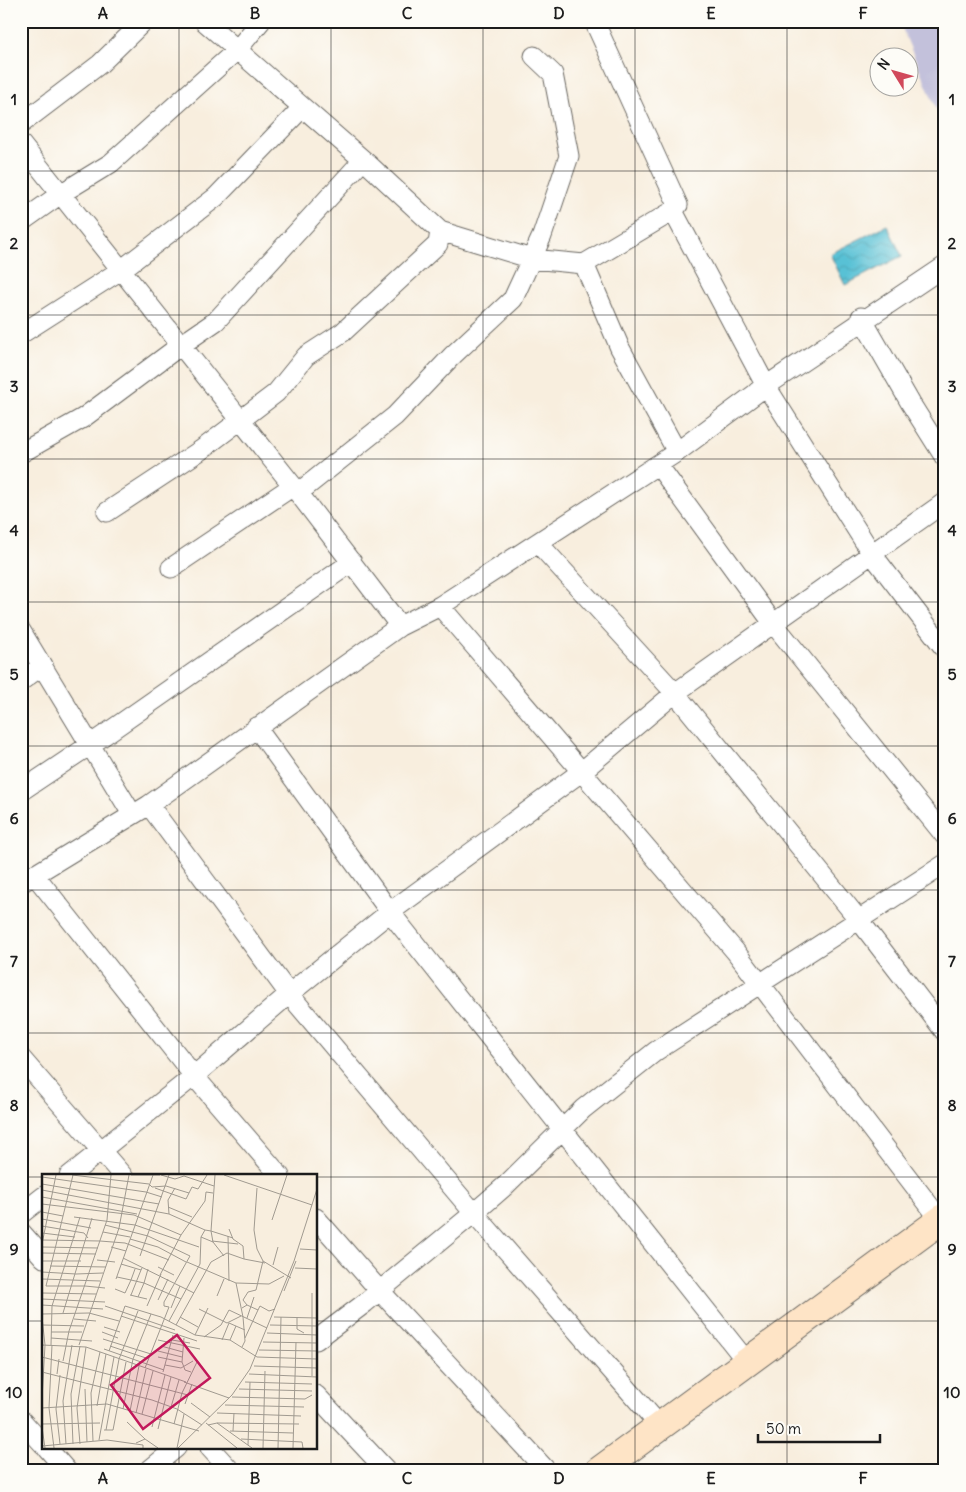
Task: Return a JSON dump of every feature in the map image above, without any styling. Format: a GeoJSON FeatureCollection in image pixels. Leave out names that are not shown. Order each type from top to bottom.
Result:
{"type":"FeatureCollection","features":[{"type":"Feature","properties":{"kind":"main road"},"geometry":{"type":"LineString","coordinates":[[599,1471],[945,1216]]}},
{"type":"Feature","properties":{"kind":"street"},"geometry":{"type":"LineString","coordinates":[[21,124],[100,64],[144,21]]}},
{"type":"Feature","properties":{"kind":"street"},"geometry":{"type":"LineString","coordinates":[[204,21],[363,160],[440,231],[532,259],[584,264],[673,211],[678,205],[594,21]]}},
{"type":"Feature","properties":{"kind":"street"},"geometry":{"type":"LineString","coordinates":[[21,222],[62,193],[112,163],[237,50],[261,21]]}},
{"type":"Feature","properties":{"kind":"street"},"geometry":{"type":"LineString","coordinates":[[172,568],[295,490],[396,416],[452,356],[512,298],[542,236],[569,156],[553,74],[534,56]]}},
{"type":"Feature","properties":{"kind":"street"},"geometry":{"type":"LineString","coordinates":[[21,334],[121,270],[216,197],[302,108]]}},
{"type":"Feature","properties":{"kind":"street"},"geometry":{"type":"LineString","coordinates":[[21,144],[62,193],[352,562],[400,626]]}},
{"type":"Feature","properties":{"kind":"street"},"geometry":{"type":"LineString","coordinates":[[21,453],[83,418],[216,321],[363,160]]}},
{"type":"Feature","properties":{"kind":"street"},"geometry":{"type":"LineString","coordinates":[[673,211],[766,386],[872,554],[945,649]]}},
{"type":"Feature","properties":{"kind":"street"},"geometry":{"type":"LineString","coordinates":[[108,512],[187,459],[276,393],[306,356],[342,332],[438,244],[440,231]]}},
{"type":"Feature","properties":{"kind":"street"},"geometry":{"type":"LineString","coordinates":[[584,264],[667,456],[773,622],[945,836]]}},
{"type":"Feature","properties":{"kind":"street"},"geometry":{"type":"LineString","coordinates":[[667,456],[751,396],[945,266]]}},
{"type":"Feature","properties":{"kind":"street"},"geometry":{"type":"LineString","coordinates":[[861,317],[911,404],[945,458]]}},
{"type":"Feature","properties":{"kind":"street"},"geometry":{"type":"LineString","coordinates":[[278,1174],[28,878],[140,809],[400,626],[440,606],[538,542],[667,456],[766,386]]}},
{"type":"Feature","properties":{"kind":"street"},"geometry":{"type":"LineString","coordinates":[[71,1174],[194,1076],[289,994],[390,912],[581,772],[675,693],[945,502]]}},
{"type":"Feature","properties":{"kind":"street"},"geometry":{"type":"LineString","coordinates":[[538,542],[675,693],[859,920],[945,1032]]}},
{"type":"Feature","properties":{"kind":"street"},"geometry":{"type":"LineString","coordinates":[[21,791],[352,562]]}},
{"type":"Feature","properties":{"kind":"street"},"geometry":{"type":"LineString","coordinates":[[440,606],[736,951],[945,1226]]}},
{"type":"Feature","properties":{"kind":"street"},"geometry":{"type":"LineString","coordinates":[[21,631],[90,745],[140,809],[289,994],[474,1213],[660,1426]]}},
{"type":"Feature","properties":{"kind":"street"},"geometry":{"type":"LineString","coordinates":[[21,680],[43,665]]}},
{"type":"Feature","properties":{"kind":"street"},"geometry":{"type":"LineString","coordinates":[[256,727],[390,912],[747,1362]]}},
{"type":"Feature","properties":{"kind":"street"},"geometry":{"type":"LineString","coordinates":[[318,1338],[380,1291],[474,1213],[505,1186],[582,1109],[656,1051],[945,864]]}},
{"type":"Feature","properties":{"kind":"street"},"geometry":{"type":"LineString","coordinates":[[21,1058],[121,1174]]}},
{"type":"Feature","properties":{"kind":"street"},"geometry":{"type":"LineString","coordinates":[[21,1214],[42,1198]]}},
{"type":"Feature","properties":{"kind":"street"},"geometry":{"type":"LineString","coordinates":[[318,1220],[380,1291],[547,1471]]}},
{"type":"Feature","properties":{"kind":"street"},"geometry":{"type":"LineString","coordinates":[[21,1232],[42,1256]]}},
{"type":"Feature","properties":{"kind":"street"},"geometry":{"type":"LineString","coordinates":[[318,1397],[387,1471]]}},
{"type":"Feature","properties":{"kind":"street"},"geometry":{"type":"LineString","coordinates":[[21,1420],[42,1443]]}},
{"type":"Feature","properties":{"kind":"street"},"geometry":{"type":"LineString","coordinates":[[49,1450],[67,1471]]}},
{"type":"Feature","properties":{"kind":"street"},"geometry":{"type":"LineString","coordinates":[[148,1471],[174,1450]]}},
{"type":"Feature","properties":{"kind":"street"},"geometry":{"type":"LineString","coordinates":[[212,1450],[231,1471]]}},
{"type":"Feature","properties":{"kind":"shaded area"},"geometry":{"type":"Polygon","coordinates":[[[899,21],[945,21],[945,130],[918,66],[918,48],[910,48],[899,21]]]}},
{"type":"Feature","properties":{"kind":"water"},"geometry":{"type":"Polygon","coordinates":[[[887,225],[902,256],[845,285],[830,254],[887,225]]]}}]}
